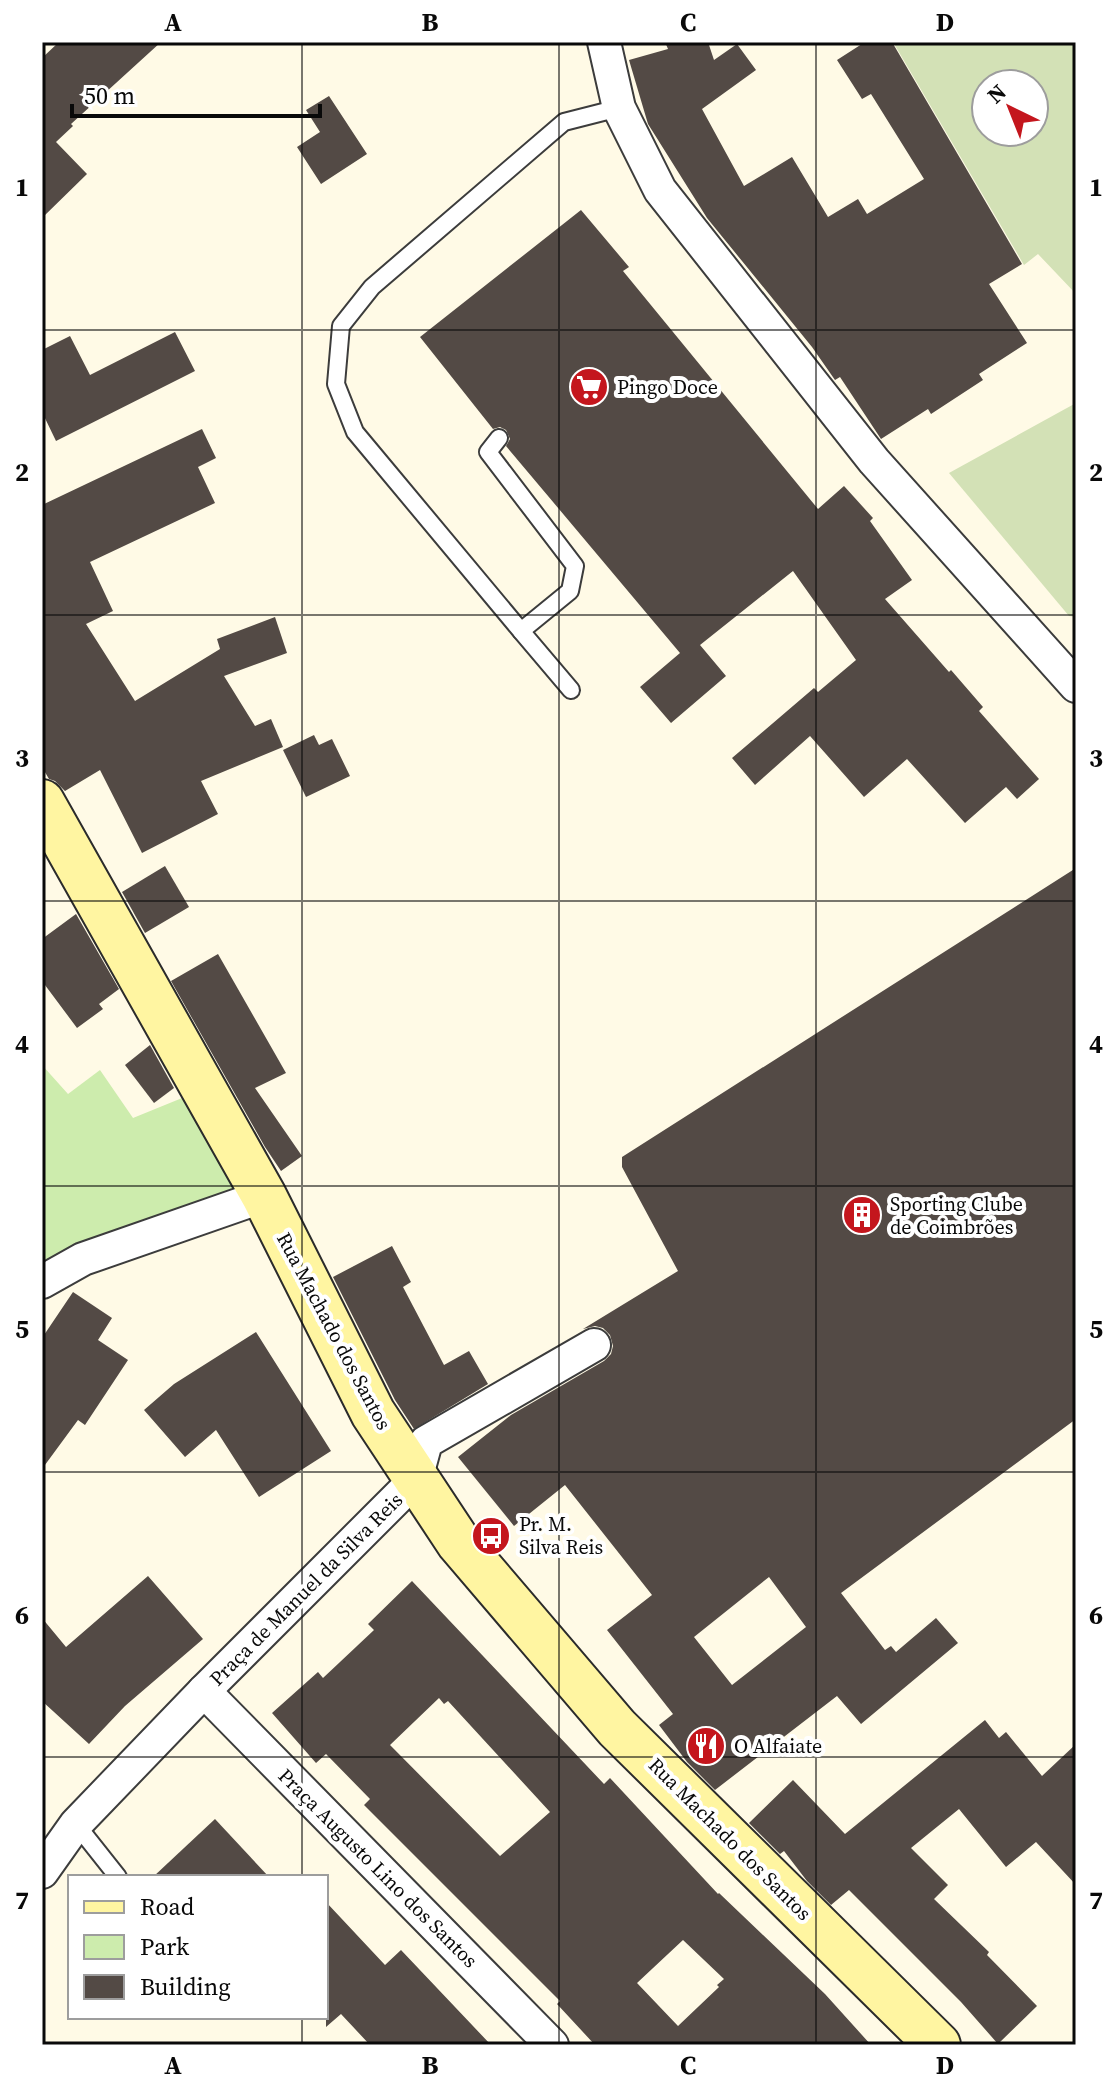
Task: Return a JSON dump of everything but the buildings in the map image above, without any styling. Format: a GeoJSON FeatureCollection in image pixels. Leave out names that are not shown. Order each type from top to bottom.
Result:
{"type":"FeatureCollection","features":[{"type":"Feature","properties":{"kind":"street"},"geometry":{"type":"LineString","coordinates":[[604,42],[619,108],[660,190],[874,461],[1076,686]]}},
{"type":"Feature","properties":{"kind":"street","name":"Rua Machado dos Santos"},"geometry":{"type":"LineString","coordinates":[[42,802],[264,1196],[373,1413],[459,1543],[617,1728],[938,2045]]}},
{"type":"Feature","properties":{"kind":"street"},"geometry":{"type":"LineString","coordinates":[[42,1282],[83,1259],[264,1196]]}},
{"type":"Feature","properties":{"kind":"street","name":"Praça de Manuel da Silva Reis"},"geometry":{"type":"LineString","coordinates":[[42,1872],[76,1824],[416,1479],[426,1442],[594,1345]]}},
{"type":"Feature","properties":{"kind":"street","name":"Praça Augusto Lino dos Santos"},"geometry":{"type":"LineString","coordinates":[[204,1691],[552,2045]]}},
{"type":"Feature","properties":{"kind":"lane"},"geometry":{"type":"LineString","coordinates":[[571,690],[355,432],[336,384],[341,326],[372,287],[564,122],[619,108]]}},
{"type":"Feature","properties":{"kind":"lane"},"geometry":{"type":"LineString","coordinates":[[499,438],[488,452],[575,566],[570,591],[521,631]]}},
{"type":"Feature","properties":{"kind":"lane"},"geometry":{"type":"LineString","coordinates":[[76,1824],[116,1875]]}},
{"type":"Feature","properties":{"kind":"green space"},"geometry":{"type":"Polygon","coordinates":[[[893,42],[1076,42],[1076,294],[1038,254],[1024,265],[893,42]]]}},
{"type":"Feature","properties":{"kind":"green space"},"geometry":{"type":"Polygon","coordinates":[[[1076,403],[1076,617],[1069,616],[949,473],[1076,403]]]}},
{"type":"Feature","properties":{"kind":"green space"},"geometry":{"type":"Polygon","coordinates":[[[42,1065],[68,1094],[100,1070],[133,1118],[187,1096],[240,1191],[42,1265],[42,1065]]]}},
{"type":"Feature","properties":{"kind":"place","name":"Pingo Doce"},"geometry":{"type":"Point","coordinates":[589,387]}},
{"type":"Feature","properties":{"kind":"place","name":"Sporting Clube de Coimbrões"},"geometry":{"type":"Point","coordinates":[862,1215]}},
{"type":"Feature","properties":{"kind":"place","name":"Pr. M. Silva Reis"},"geometry":{"type":"Point","coordinates":[491,1536]}},
{"type":"Feature","properties":{"kind":"place","name":"O Alfaiate"},"geometry":{"type":"Point","coordinates":[706,1746]}}]}
